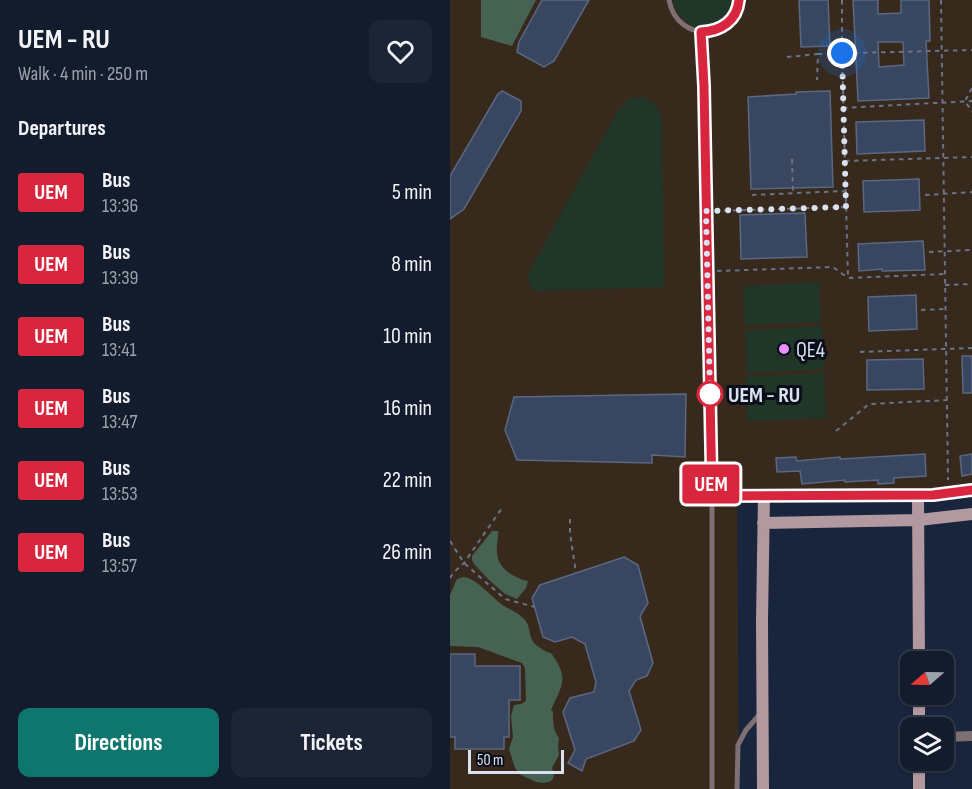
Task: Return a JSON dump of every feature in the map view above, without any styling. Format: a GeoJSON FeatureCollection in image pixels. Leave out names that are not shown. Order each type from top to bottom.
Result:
{"type":"FeatureCollection","features":[{"type":"Feature","properties":{"kind":"main road"},"geometry":{"type":"LineString","coordinates":[[763,789],[764,496],[918,496],[972,490]]}},
{"type":"Feature","properties":{"kind":"main road"},"geometry":{"type":"LineString","coordinates":[[918,496],[919,651]]}},
{"type":"Feature","properties":{"kind":"main road"},"geometry":{"type":"LineString","coordinates":[[763,523],[919,520],[972,514]]}},
{"type":"Feature","properties":{"kind":"main road"},"geometry":{"type":"LineString","coordinates":[[919,771],[919,789]]}},
{"type":"Feature","properties":{"kind":"street"},"geometry":{"type":"LineString","coordinates":[[954,737],[972,736]]}},
{"type":"Feature","properties":{"kind":"lane"},"geometry":{"type":"LineString","coordinates":[[669,0],[676,18],[683,25],[701,32],[711,32],[729,22],[735,14],[739,0]]}},
{"type":"Feature","properties":{"kind":"lane"},"geometry":{"type":"LineString","coordinates":[[701,32],[712,496],[712,789]]}},
{"type":"Feature","properties":{"kind":"lane"},"geometry":{"type":"LineString","coordinates":[[712,496],[764,496]]}},
{"type":"Feature","properties":{"kind":"lane"},"geometry":{"type":"LineString","coordinates":[[737,789],[738,745],[746,730],[763,710]]}},
{"type":"Feature","properties":{"kind":"path"},"geometry":{"type":"LineString","coordinates":[[842,0],[848,278]]}},
{"type":"Feature","properties":{"kind":"path"},"geometry":{"type":"LineString","coordinates":[[941,0],[948,494]]}},
{"type":"Feature","properties":{"kind":"path"},"geometry":{"type":"LineString","coordinates":[[787,57],[842,53],[972,50]]}},
{"type":"Feature","properties":{"kind":"path"},"geometry":{"type":"LineString","coordinates":[[817,80],[818,54]]}},
{"type":"Feature","properties":{"kind":"path"},"geometry":{"type":"LineString","coordinates":[[965,102],[972,88]]}},
{"type":"Feature","properties":{"kind":"path"},"geometry":{"type":"LineString","coordinates":[[843,108],[972,101]]}},
{"type":"Feature","properties":{"kind":"path"},"geometry":{"type":"LineString","coordinates":[[965,102],[972,112]]}},
{"type":"Feature","properties":{"kind":"path"},"geometry":{"type":"LineString","coordinates":[[845,161],[972,157]]}},
{"type":"Feature","properties":{"kind":"path"},"geometry":{"type":"LineString","coordinates":[[792,159],[793,193]]}},
{"type":"Feature","properties":{"kind":"path"},"geometry":{"type":"LineString","coordinates":[[752,195],[846,191]]}},
{"type":"Feature","properties":{"kind":"path"},"geometry":{"type":"LineString","coordinates":[[925,195],[972,192]]}},
{"type":"Feature","properties":{"kind":"path"},"geometry":{"type":"LineString","coordinates":[[706,211],[846,207]]}},
{"type":"Feature","properties":{"kind":"path"},"geometry":{"type":"LineString","coordinates":[[929,252],[972,250]]}},
{"type":"Feature","properties":{"kind":"path"},"geometry":{"type":"LineString","coordinates":[[706,272],[833,267],[848,278],[945,274]]}},
{"type":"Feature","properties":{"kind":"path"},"geometry":{"type":"LineString","coordinates":[[945,285],[972,284]]}},
{"type":"Feature","properties":{"kind":"path"},"geometry":{"type":"LineString","coordinates":[[921,310],[945,309]]}},
{"type":"Feature","properties":{"kind":"path"},"geometry":{"type":"LineString","coordinates":[[860,352],[972,348]]}},
{"type":"Feature","properties":{"kind":"path"},"geometry":{"type":"LineString","coordinates":[[836,431],[869,404],[947,400]]}},
{"type":"Feature","properties":{"kind":"path"},"geometry":{"type":"LineString","coordinates":[[451,575],[464,562],[502,508]]}},
{"type":"Feature","properties":{"kind":"path"},"geometry":{"type":"LineString","coordinates":[[570,519],[576,573]]}},
{"type":"Feature","properties":{"kind":"path"},"geometry":{"type":"LineString","coordinates":[[450,541],[464,562],[504,599],[535,607]]}},
{"type":"Feature","properties":{"kind":"shaded area"},"geometry":{"type":"Polygon","coordinates":[[[450,0],[972,0],[972,488],[820,493],[737,492],[739,789],[450,789],[450,0]]]}},
{"type":"Feature","properties":{"kind":"green space"},"geometry":{"type":"Polygon","coordinates":[[[481,0],[536,0],[512,46],[481,37],[481,0]]]}},
{"type":"Feature","properties":{"kind":"green space"},"geometry":{"type":"Polygon","coordinates":[[[673,0],[735,0],[723,21],[704,28],[685,21],[673,0]]]}},
{"type":"Feature","properties":{"kind":"green space"},"geometry":{"type":"Polygon","coordinates":[[[644,97],[657,106],[662,119],[664,287],[537,291],[530,286],[528,274],[617,112],[629,99],[644,97]]]}},
{"type":"Feature","properties":{"kind":"green space"},"geometry":{"type":"Polygon","coordinates":[[[819,282],[821,322],[745,325],[743,286],[819,282]]]}},
{"type":"Feature","properties":{"kind":"green space","name":"QE4"},"geometry":{"type":"Polygon","coordinates":[[[822,326],[824,369],[747,373],[745,330],[822,326]]]}},
{"type":"Feature","properties":{"kind":"green space"},"geometry":{"type":"Polygon","coordinates":[[[824,373],[826,418],[748,421],[746,376],[824,373]]]}},
{"type":"Feature","properties":{"kind":"green space"},"geometry":{"type":"Polygon","coordinates":[[[492,531],[498,531],[497,549],[500,563],[512,575],[528,581],[526,588],[517,599],[505,594],[472,560],[472,556],[492,531]]]}},
{"type":"Feature","properties":{"kind":"green space"},"geometry":{"type":"Polygon","coordinates":[[[463,577],[473,581],[522,617],[527,622],[532,641],[551,653],[561,669],[561,688],[551,710],[554,729],[559,738],[559,755],[552,768],[553,779],[549,782],[536,782],[521,775],[515,768],[509,749],[513,737],[511,716],[514,705],[526,701],[525,668],[522,663],[478,647],[450,646],[450,595],[457,579],[463,577]]]}},
{"type":"Feature","properties":{"kind":"building"},"geometry":{"type":"Polygon","coordinates":[[[542,0],[589,0],[554,61],[544,67],[517,52],[519,42],[542,0]]]}},
{"type":"Feature","properties":{"kind":"building"},"geometry":{"type":"Polygon","coordinates":[[[799,0],[828,0],[830,46],[801,47],[799,0]]]}},
{"type":"Feature","properties":{"kind":"building"},"geometry":{"type":"Polygon","coordinates":[[[853,0],[878,0],[878,14],[901,13],[901,0],[929,0],[930,41],[926,41],[929,98],[858,101],[853,0]],[[878,42],[879,67],[904,65],[903,42],[878,42]]]}},
{"type":"Feature","properties":{"kind":"building"},"geometry":{"type":"Polygon","coordinates":[[[502,91],[521,101],[521,111],[464,209],[450,219],[450,176],[498,94],[502,91]]]}},
{"type":"Feature","properties":{"kind":"building"},"geometry":{"type":"Polygon","coordinates":[[[830,91],[833,187],[751,189],[748,97],[830,91]]]}},
{"type":"Feature","properties":{"kind":"building"},"geometry":{"type":"Polygon","coordinates":[[[924,120],[925,151],[857,154],[856,122],[924,120]]]}},
{"type":"Feature","properties":{"kind":"building"},"geometry":{"type":"Polygon","coordinates":[[[919,179],[920,210],[864,212],[863,181],[919,179]]]}},
{"type":"Feature","properties":{"kind":"building"},"geometry":{"type":"Polygon","coordinates":[[[805,213],[807,257],[741,259],[740,215],[805,213]]]}},
{"type":"Feature","properties":{"kind":"building"},"geometry":{"type":"Polygon","coordinates":[[[923,241],[925,270],[859,271],[858,244],[923,241]]]}},
{"type":"Feature","properties":{"kind":"building"},"geometry":{"type":"Polygon","coordinates":[[[916,295],[917,329],[869,331],[868,297],[916,295]]]}},
{"type":"Feature","properties":{"kind":"building"},"geometry":{"type":"Polygon","coordinates":[[[962,356],[972,356],[972,393],[963,393],[962,356]]]}},
{"type":"Feature","properties":{"kind":"building"},"geometry":{"type":"Polygon","coordinates":[[[923,359],[924,389],[867,390],[867,360],[923,359]]]}},
{"type":"Feature","properties":{"kind":"building"},"geometry":{"type":"Polygon","coordinates":[[[686,394],[685,457],[652,455],[652,463],[517,460],[505,430],[514,397],[686,394]]]}},
{"type":"Feature","properties":{"kind":"building"},"geometry":{"type":"Polygon","coordinates":[[[925,454],[926,476],[894,478],[894,483],[878,484],[878,480],[845,482],[845,480],[802,484],[800,471],[777,472],[776,458],[796,457],[797,461],[925,454]]]}},
{"type":"Feature","properties":{"kind":"building"},"geometry":{"type":"Polygon","coordinates":[[[972,454],[972,474],[962,476],[960,456],[972,454]]]}},
{"type":"Feature","properties":{"kind":"building"},"geometry":{"type":"Polygon","coordinates":[[[624,557],[638,565],[648,603],[640,616],[653,663],[647,676],[636,680],[629,691],[641,730],[634,741],[586,759],[582,771],[568,763],[575,750],[563,712],[570,698],[594,692],[596,682],[585,644],[572,637],[555,642],[543,637],[532,598],[540,585],[624,557]]]}},
{"type":"Feature","properties":{"kind":"building"},"geometry":{"type":"Polygon","coordinates":[[[450,654],[475,654],[475,666],[520,666],[520,700],[509,700],[509,737],[504,737],[504,749],[455,749],[455,737],[450,737],[450,654]]]}},
{"type":"Feature","properties":{"kind":"bus line","name":"UEM"},"geometry":{"type":"LineString","coordinates":[[739,0],[735,14],[729,22],[711,32],[701,32],[712,496],[933,495],[972,490]]}},
{"type":"Feature","properties":{"kind":"place","name":"QE4"},"geometry":{"type":"Point","coordinates":[784,349]}},
{"type":"Feature","properties":{"kind":"place","name":"UEM - RU"},"geometry":{"type":"Point","coordinates":[710,394]}},
{"type":"Feature","properties":{"kind":"route"},"geometry":{"type":"LineString","coordinates":[[710,394],[706,211],[846,207],[842,53]]}}]}
